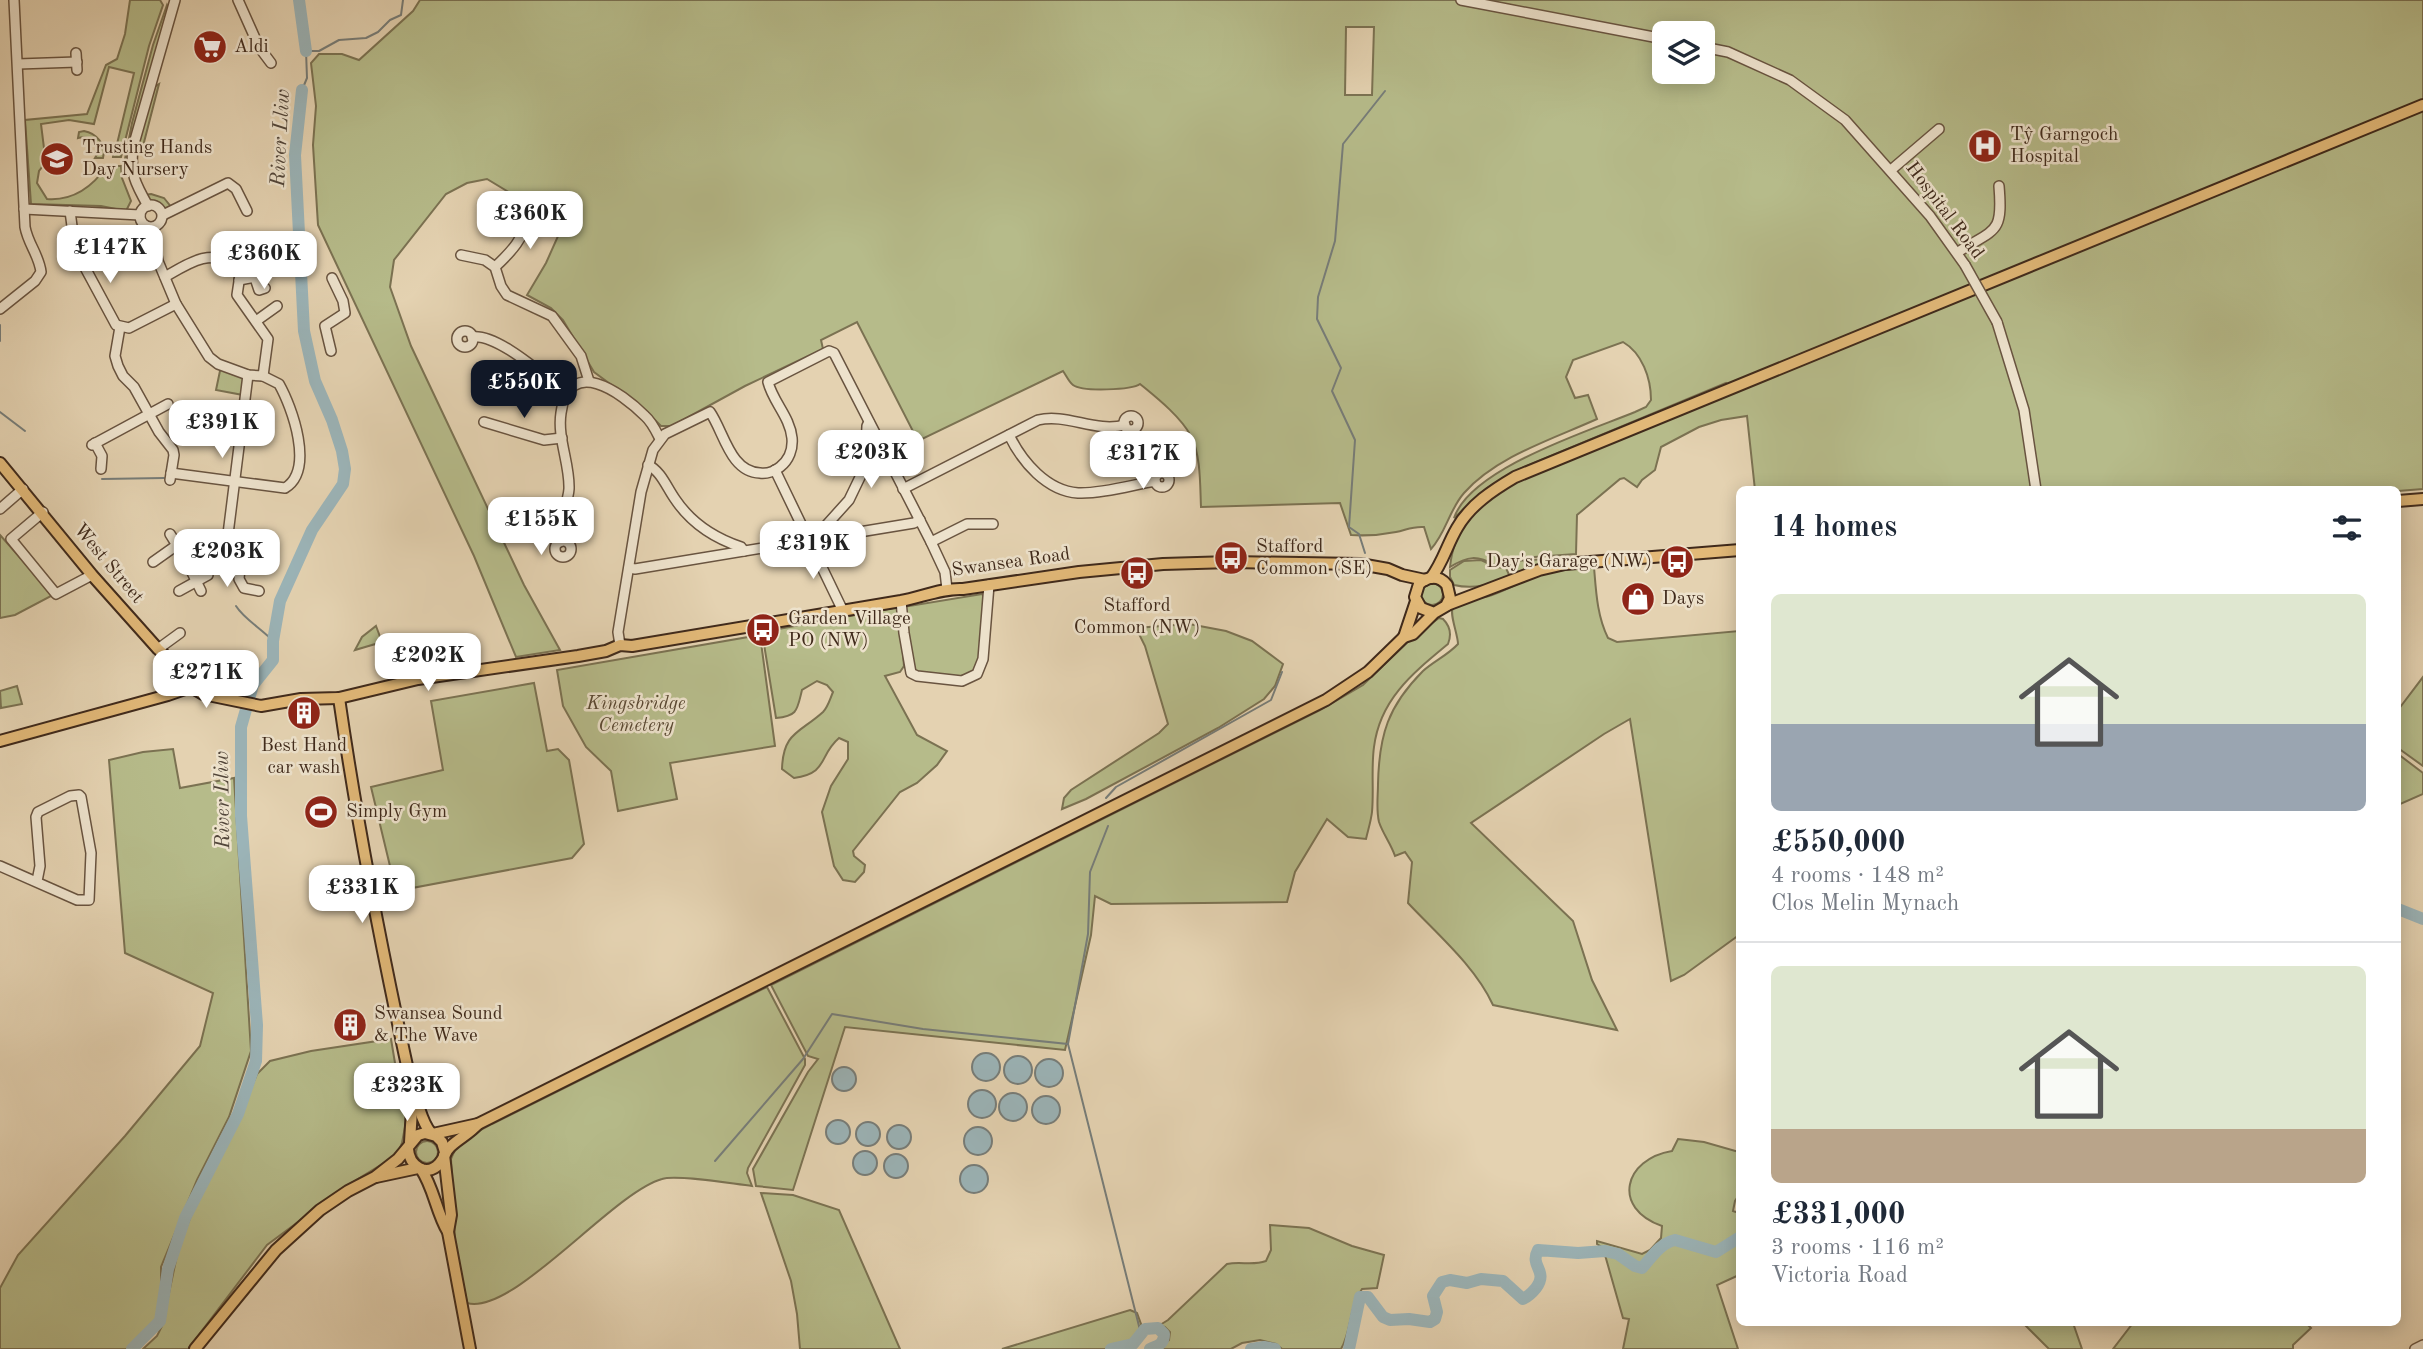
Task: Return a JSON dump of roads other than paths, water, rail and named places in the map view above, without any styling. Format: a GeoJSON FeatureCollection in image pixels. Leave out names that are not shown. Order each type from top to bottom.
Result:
{"type":"FeatureCollection","features":[{"type":"Feature","properties":{"kind":"main road"},"geometry":{"type":"LineString","coordinates":[[1404,637],[1419,584],[1428,579],[1446,556],[1457,528],[1472,508],[1515,477],[2423,105]]}},
{"type":"Feature","properties":{"kind":"main road","name":"West Street"},"geometry":{"type":"LineString","coordinates":[[0,463],[43,512],[92,575],[183,673],[191,687]]}},
{"type":"Feature","properties":{"kind":"main road"},"geometry":{"type":"LineString","coordinates":[[2401,501],[2423,499]]}},
{"type":"Feature","properties":{"kind":"main road"},"geometry":{"type":"LineString","coordinates":[[1447,605],[1539,570],[1565,564],[1736,550]]}},
{"type":"Feature","properties":{"kind":"main road"},"geometry":{"type":"LineString","coordinates":[[375,1177],[435,1167],[443,1160],[444,1153],[478,1124],[1326,700],[1368,672],[1404,637],[1413,634],[1434,613],[1447,605],[1450,598],[1446,556]]}},
{"type":"Feature","properties":{"kind":"main road","name":"Swansea Road"},"geometry":{"type":"LineString","coordinates":[[191,687],[203,694],[261,706],[302,699],[339,698],[418,679],[843,611],[931,595],[947,589],[1093,570],[1218,562],[1360,564],[1428,579]]}},
{"type":"Feature","properties":{"kind":"main road"},"geometry":{"type":"LineString","coordinates":[[1402,575],[1425,611],[1434,613]]}},
{"type":"Feature","properties":{"kind":"main road"},"geometry":{"type":"LineString","coordinates":[[1428,579],[1479,592]]}},
{"type":"Feature","properties":{"kind":"main road"},"geometry":{"type":"LineString","coordinates":[[0,741],[191,687]]}},
{"type":"Feature","properties":{"kind":"main road"},"geometry":{"type":"LineString","coordinates":[[339,698],[386,969],[412,1093],[410,1160],[420,1168],[432,1189],[440,1219],[448,1232]]}},
{"type":"Feature","properties":{"kind":"main road"},"geometry":{"type":"LineString","coordinates":[[412,1093],[424,1123],[442,1142],[451,1215],[448,1232],[470,1349]]}},
{"type":"Feature","properties":{"kind":"main road"},"geometry":{"type":"LineString","coordinates":[[195,1349],[275,1250],[300,1226],[348,1191],[375,1177],[418,1135],[478,1124]]}},
{"type":"Feature","properties":{"kind":"street"},"geometry":{"type":"LineString","coordinates":[[0,309],[35,281],[41,272],[39,262],[27,240],[14,0]]}},
{"type":"Feature","properties":{"kind":"street"},"geometry":{"type":"LineString","coordinates":[[148,206],[135,183],[132,171],[134,147],[175,0]]}},
{"type":"Feature","properties":{"kind":"street"},"geometry":{"type":"LineString","coordinates":[[238,0],[259,47],[271,63]]}},
{"type":"Feature","properties":{"kind":"street"},"geometry":{"type":"LineString","coordinates":[[1461,0],[1652,38]]}},
{"type":"Feature","properties":{"kind":"street","name":"Hospital Road"},"geometry":{"type":"LineString","coordinates":[[1715,49],[1728,52],[1790,80],[1845,120],[1891,170],[1958,252],[1997,322],[2024,410],[2035,486]]}},
{"type":"Feature","properties":{"kind":"street"},"geometry":{"type":"LineString","coordinates":[[18,64],[76,62]]}},
{"type":"Feature","properties":{"kind":"street"},"geometry":{"type":"LineString","coordinates":[[1891,170],[1939,129]]}},
{"type":"Feature","properties":{"kind":"street"},"geometry":{"type":"LineString","coordinates":[[152,228],[161,222],[163,215],[228,183],[236,189],[247,211]]}},
{"type":"Feature","properties":{"kind":"street"},"geometry":{"type":"LineString","coordinates":[[1958,252],[1996,228],[2001,219],[1999,186]]}},
{"type":"Feature","properties":{"kind":"street"},"geometry":{"type":"LineString","coordinates":[[140,215],[148,206],[158,207],[163,215]]}},
{"type":"Feature","properties":{"kind":"street"},"geometry":{"type":"LineString","coordinates":[[24,209],[140,215]]}},
{"type":"Feature","properties":{"kind":"street"},"geometry":{"type":"LineString","coordinates":[[71,211],[75,248],[113,321],[120,327],[129,328],[176,304]]}},
{"type":"Feature","properties":{"kind":"street"},"geometry":{"type":"LineString","coordinates":[[140,215],[145,225],[152,228]]}},
{"type":"Feature","properties":{"kind":"street"},"geometry":{"type":"LineString","coordinates":[[495,267],[519,242],[529,220]]}},
{"type":"Feature","properties":{"kind":"street"},"geometry":{"type":"LineString","coordinates":[[120,327],[115,356],[118,366],[173,450],[170,477],[285,488],[293,481],[300,448],[298,431],[279,384],[263,376],[248,375],[218,364],[209,357],[176,304],[155,252],[152,228]]}},
{"type":"Feature","properties":{"kind":"street"},"geometry":{"type":"LineString","coordinates":[[466,251],[495,267],[507,295],[552,316],[580,356],[589,381]]}},
{"type":"Feature","properties":{"kind":"street"},"geometry":{"type":"LineString","coordinates":[[165,277],[199,258],[210,256],[228,259],[237,265],[237,295],[268,339],[263,376]]}},
{"type":"Feature","properties":{"kind":"street"},"geometry":{"type":"LineString","coordinates":[[239,281],[280,268]]}},
{"type":"Feature","properties":{"kind":"street"},"geometry":{"type":"LineString","coordinates":[[255,278],[259,290],[265,288]]}},
{"type":"Feature","properties":{"kind":"street"},"geometry":{"type":"LineString","coordinates":[[331,351],[325,326],[345,313],[343,301],[332,278]]}},
{"type":"Feature","properties":{"kind":"street"},"geometry":{"type":"LineString","coordinates":[[256,321],[277,306]]}},
{"type":"Feature","properties":{"kind":"street"},"geometry":{"type":"LineString","coordinates":[[472,337],[486,337],[503,346],[567,393]]}},
{"type":"Feature","properties":{"kind":"street"},"geometry":{"type":"LineString","coordinates":[[620,645],[618,632],[641,492],[648,465],[660,439],[671,430],[710,412],[738,463],[758,473],[775,470],[788,458],[792,439],[788,424],[768,383],[832,351],[946,572],[947,589]]}},
{"type":"Feature","properties":{"kind":"street"},"geometry":{"type":"LineString","coordinates":[[226,550],[234,443],[248,375]]}},
{"type":"Feature","properties":{"kind":"street"},"geometry":{"type":"LineString","coordinates":[[560,542],[558,535],[569,490],[560,415],[567,393],[578,383],[589,381],[603,385],[644,415],[660,439]]}},
{"type":"Feature","properties":{"kind":"street"},"geometry":{"type":"LineString","coordinates":[[102,470],[102,456],[93,444],[168,404]]}},
{"type":"Feature","properties":{"kind":"street"},"geometry":{"type":"LineString","coordinates":[[903,489],[1038,420],[1049,418],[1101,428],[1125,425]]}},
{"type":"Feature","properties":{"kind":"street"},"geometry":{"type":"LineString","coordinates":[[815,538],[849,500],[862,473],[869,422]]}},
{"type":"Feature","properties":{"kind":"street"},"geometry":{"type":"LineString","coordinates":[[489,426],[544,440],[562,438]]}},
{"type":"Feature","properties":{"kind":"street"},"geometry":{"type":"LineString","coordinates":[[1009,435],[1032,469],[1062,489],[1087,493],[1155,481]]}},
{"type":"Feature","properties":{"kind":"street"},"geometry":{"type":"LineString","coordinates":[[648,465],[656,469],[692,521],[744,551]]}},
{"type":"Feature","properties":{"kind":"street"},"geometry":{"type":"LineString","coordinates":[[775,470],[815,538],[843,611]]}},
{"type":"Feature","properties":{"kind":"street"},"geometry":{"type":"LineString","coordinates":[[0,509],[23,489]]}},
{"type":"Feature","properties":{"kind":"street"},"geometry":{"type":"LineString","coordinates":[[513,502],[564,514]]}},
{"type":"Feature","properties":{"kind":"street"},"geometry":{"type":"LineString","coordinates":[[43,512],[11,539],[56,594],[92,575]]}},
{"type":"Feature","properties":{"kind":"street"},"geometry":{"type":"LineString","coordinates":[[629,568],[920,520]]}},
{"type":"Feature","properties":{"kind":"street"},"geometry":{"type":"LineString","coordinates":[[931,542],[967,524],[993,524]]}},
{"type":"Feature","properties":{"kind":"street"},"geometry":{"type":"LineString","coordinates":[[170,534],[199,586]]}},
{"type":"Feature","properties":{"kind":"street"},"geometry":{"type":"LineString","coordinates":[[185,558],[226,550],[248,559],[256,557],[260,535]]}},
{"type":"Feature","properties":{"kind":"street"},"geometry":{"type":"LineString","coordinates":[[153,562],[177,545]]}},
{"type":"Feature","properties":{"kind":"street"},"geometry":{"type":"LineString","coordinates":[[241,555],[239,579],[244,588],[259,591]]}},
{"type":"Feature","properties":{"kind":"street"},"geometry":{"type":"LineString","coordinates":[[179,591],[199,586],[208,576]]}},
{"type":"Feature","properties":{"kind":"street"},"geometry":{"type":"LineString","coordinates":[[901,601],[911,673],[962,681],[977,674],[983,659],[989,585]]}},
{"type":"Feature","properties":{"kind":"street"},"geometry":{"type":"LineString","coordinates":[[158,649],[180,634]]}},
{"type":"Feature","properties":{"kind":"street"},"geometry":{"type":"LineString","coordinates":[[0,866],[78,900],[89,900],[91,853],[79,795],[70,796],[38,812],[36,817],[40,866],[37,881]]}},
{"type":"Feature","properties":{"kind":"street"},"geometry":{"type":"LineString","coordinates":[[2415,1349],[2423,1345]]}},
{"type":"Feature","properties":{"kind":"water"},"geometry":{"type":"Polygon","coordinates":[[[986,1053],[996,1057],[1000,1067],[996,1077],[986,1081],[976,1077],[972,1067],[976,1057],[986,1053]]]}},
{"type":"Feature","properties":{"kind":"water"},"geometry":{"type":"Polygon","coordinates":[[[1018,1056],[1028,1060],[1032,1070],[1028,1080],[1018,1084],[1008,1080],[1004,1070],[1008,1060],[1018,1056]]]}},
{"type":"Feature","properties":{"kind":"water"},"geometry":{"type":"Polygon","coordinates":[[[1049,1059],[1059,1063],[1063,1073],[1059,1083],[1049,1087],[1039,1083],[1035,1073],[1039,1063],[1049,1059]]]}},
{"type":"Feature","properties":{"kind":"water"},"geometry":{"type":"Polygon","coordinates":[[[844,1067],[853,1070],[856,1079],[853,1088],[844,1091],[835,1088],[832,1079],[835,1070],[844,1067]]]}},
{"type":"Feature","properties":{"kind":"water"},"geometry":{"type":"Polygon","coordinates":[[[982,1090],[992,1094],[996,1104],[992,1114],[982,1118],[972,1114],[968,1104],[972,1094],[982,1090]]]}},
{"type":"Feature","properties":{"kind":"water"},"geometry":{"type":"Polygon","coordinates":[[[1013,1093],[1023,1097],[1027,1107],[1023,1117],[1013,1121],[1003,1117],[999,1107],[1003,1097],[1013,1093]]]}},
{"type":"Feature","properties":{"kind":"water"},"geometry":{"type":"Polygon","coordinates":[[[1046,1096],[1056,1100],[1060,1110],[1056,1120],[1046,1124],[1036,1120],[1032,1110],[1036,1100],[1046,1096]]]}},
{"type":"Feature","properties":{"kind":"water"},"geometry":{"type":"Polygon","coordinates":[[[838,1120],[847,1123],[850,1132],[847,1141],[838,1144],[829,1141],[826,1132],[829,1123],[838,1120]]]}},
{"type":"Feature","properties":{"kind":"water"},"geometry":{"type":"Polygon","coordinates":[[[868,1122],[877,1125],[880,1134],[877,1143],[868,1146],[859,1143],[856,1134],[859,1125],[868,1122]]]}},
{"type":"Feature","properties":{"kind":"water"},"geometry":{"type":"Polygon","coordinates":[[[899,1125],[908,1128],[911,1137],[908,1146],[899,1149],[890,1146],[887,1137],[890,1128],[899,1125]]]}},
{"type":"Feature","properties":{"kind":"water"},"geometry":{"type":"Polygon","coordinates":[[[978,1127],[988,1131],[992,1141],[988,1151],[978,1155],[968,1151],[964,1141],[968,1131],[978,1127]]]}},
{"type":"Feature","properties":{"kind":"water"},"geometry":{"type":"Polygon","coordinates":[[[865,1151],[874,1154],[877,1163],[874,1172],[865,1175],[856,1172],[853,1163],[856,1154],[865,1151]]]}},
{"type":"Feature","properties":{"kind":"water"},"geometry":{"type":"Polygon","coordinates":[[[896,1154],[905,1157],[908,1166],[905,1175],[896,1178],[887,1175],[884,1166],[887,1157],[896,1154]]]}},
{"type":"Feature","properties":{"kind":"water"},"geometry":{"type":"Polygon","coordinates":[[[974,1165],[984,1169],[988,1179],[984,1189],[974,1193],[964,1189],[960,1179],[964,1169],[974,1165]]]}},
{"type":"Feature","properties":{"kind":"waterway","name":"River Lliw"},"geometry":{"type":"LineString","coordinates":[[299,0],[306,51]]}},
{"type":"Feature","properties":{"kind":"waterway"},"geometry":{"type":"LineString","coordinates":[[302,90],[307,78],[306,51],[319,51],[339,40],[366,38],[378,32],[390,20],[401,15],[403,0]]}},
{"type":"Feature","properties":{"kind":"waterway","name":"River Lliw"},"geometry":{"type":"LineString","coordinates":[[132,1349],[160,1321],[168,1269],[185,1218],[238,1114],[256,1061],[257,1025],[241,816],[241,727],[253,685],[273,660],[273,641],[280,601],[312,530],[343,484],[345,469],[342,451],[315,381],[304,331],[295,155],[302,90]]}},
{"type":"Feature","properties":{"kind":"waterway"},"geometry":{"type":"LineString","coordinates":[[1365,553],[1359,534],[1349,527],[1355,440],[1332,391],[1341,368],[1317,319],[1318,297],[1335,241],[1343,144],[1385,91]]}},
{"type":"Feature","properties":{"kind":"waterway"},"geometry":{"type":"LineString","coordinates":[[0,325],[0,341]]}},
{"type":"Feature","properties":{"kind":"waterway"},"geometry":{"type":"LineString","coordinates":[[0,412],[25,431]]}},
{"type":"Feature","properties":{"kind":"waterway"},"geometry":{"type":"LineString","coordinates":[[102,479],[164,478]]}},
{"type":"Feature","properties":{"kind":"waterway"},"geometry":{"type":"LineString","coordinates":[[236,606],[273,641]]}},
{"type":"Feature","properties":{"kind":"waterway"},"geometry":{"type":"LineString","coordinates":[[1106,798],[1116,787],[1271,700],[1282,672]]}},
{"type":"Feature","properties":{"kind":"waterway"},"geometry":{"type":"LineString","coordinates":[[1108,826],[1090,872],[1088,934],[1068,1044],[1141,1334]]}},
{"type":"Feature","properties":{"kind":"waterway"},"geometry":{"type":"LineString","coordinates":[[2401,910],[2423,919]]}},
{"type":"Feature","properties":{"kind":"waterway"},"geometry":{"type":"LineString","coordinates":[[715,1161],[803,1059],[832,1014],[923,1029],[1068,1044]]}},
{"type":"Feature","properties":{"kind":"waterway"},"geometry":{"type":"LineString","coordinates":[[1349,1349],[1360,1297],[1368,1297],[1383,1317],[1390,1320],[1430,1322],[1435,1319],[1437,1312],[1433,1296],[1442,1282],[1450,1280],[1467,1283],[1481,1279],[1503,1281],[1523,1299],[1527,1297],[1535,1290],[1541,1277],[1536,1261],[1538,1250],[1578,1253],[1605,1251],[1618,1254],[1642,1268],[1660,1248],[1675,1240],[1716,1252],[1736,1240]]}},
{"type":"Feature","properties":{"kind":"waterway"},"geometry":{"type":"LineString","coordinates":[[1111,1349],[1133,1344],[1145,1329],[1158,1328],[1164,1334],[1163,1340],[1150,1349]]}},
{"type":"Feature","properties":{"kind":"waterway"},"geometry":{"type":"LineString","coordinates":[[1251,1349],[1275,1349]]}},
{"type":"Feature","properties":{"kind":"place","name":"Aldi"},"geometry":{"type":"Point","coordinates":[210,47]}},
{"type":"Feature","properties":{"kind":"place","name":"Tŷ Garngoch Hospital"},"geometry":{"type":"Point","coordinates":[1985,146]}},
{"type":"Feature","properties":{"kind":"place","name":"Trusting Hands Day Nursery"},"geometry":{"type":"Point","coordinates":[57,159]}},
{"type":"Feature","properties":{"kind":"place","name":"Stafford Common (SE)"},"geometry":{"type":"Point","coordinates":[1231,558]}},
{"type":"Feature","properties":{"kind":"place","name":"Day's Garage (NW)"},"geometry":{"type":"Point","coordinates":[1677,562]}},
{"type":"Feature","properties":{"kind":"place","name":"Stafford Common (NW)"},"geometry":{"type":"Point","coordinates":[1137,573]}},
{"type":"Feature","properties":{"kind":"place","name":"Days"},"geometry":{"type":"Point","coordinates":[1638,599]}},
{"type":"Feature","properties":{"kind":"place","name":"Garden Village PO (NW)"},"geometry":{"type":"Point","coordinates":[763,630]}},
{"type":"Feature","properties":{"kind":"place","name":"Best Hand car wash"},"geometry":{"type":"Point","coordinates":[304,713]}},
{"type":"Feature","properties":{"kind":"place","name":"Simply Gym"},"geometry":{"type":"Point","coordinates":[321,812]}},
{"type":"Feature","properties":{"kind":"place","name":"Swansea Sound & The Wave"},"geometry":{"type":"Point","coordinates":[350,1025]}},
{"type":"Feature","properties":{"kind":"park label","name":"Kingsbridge Cemetery"},"geometry":{"type":"Point","coordinates":[636,715]}}]}
